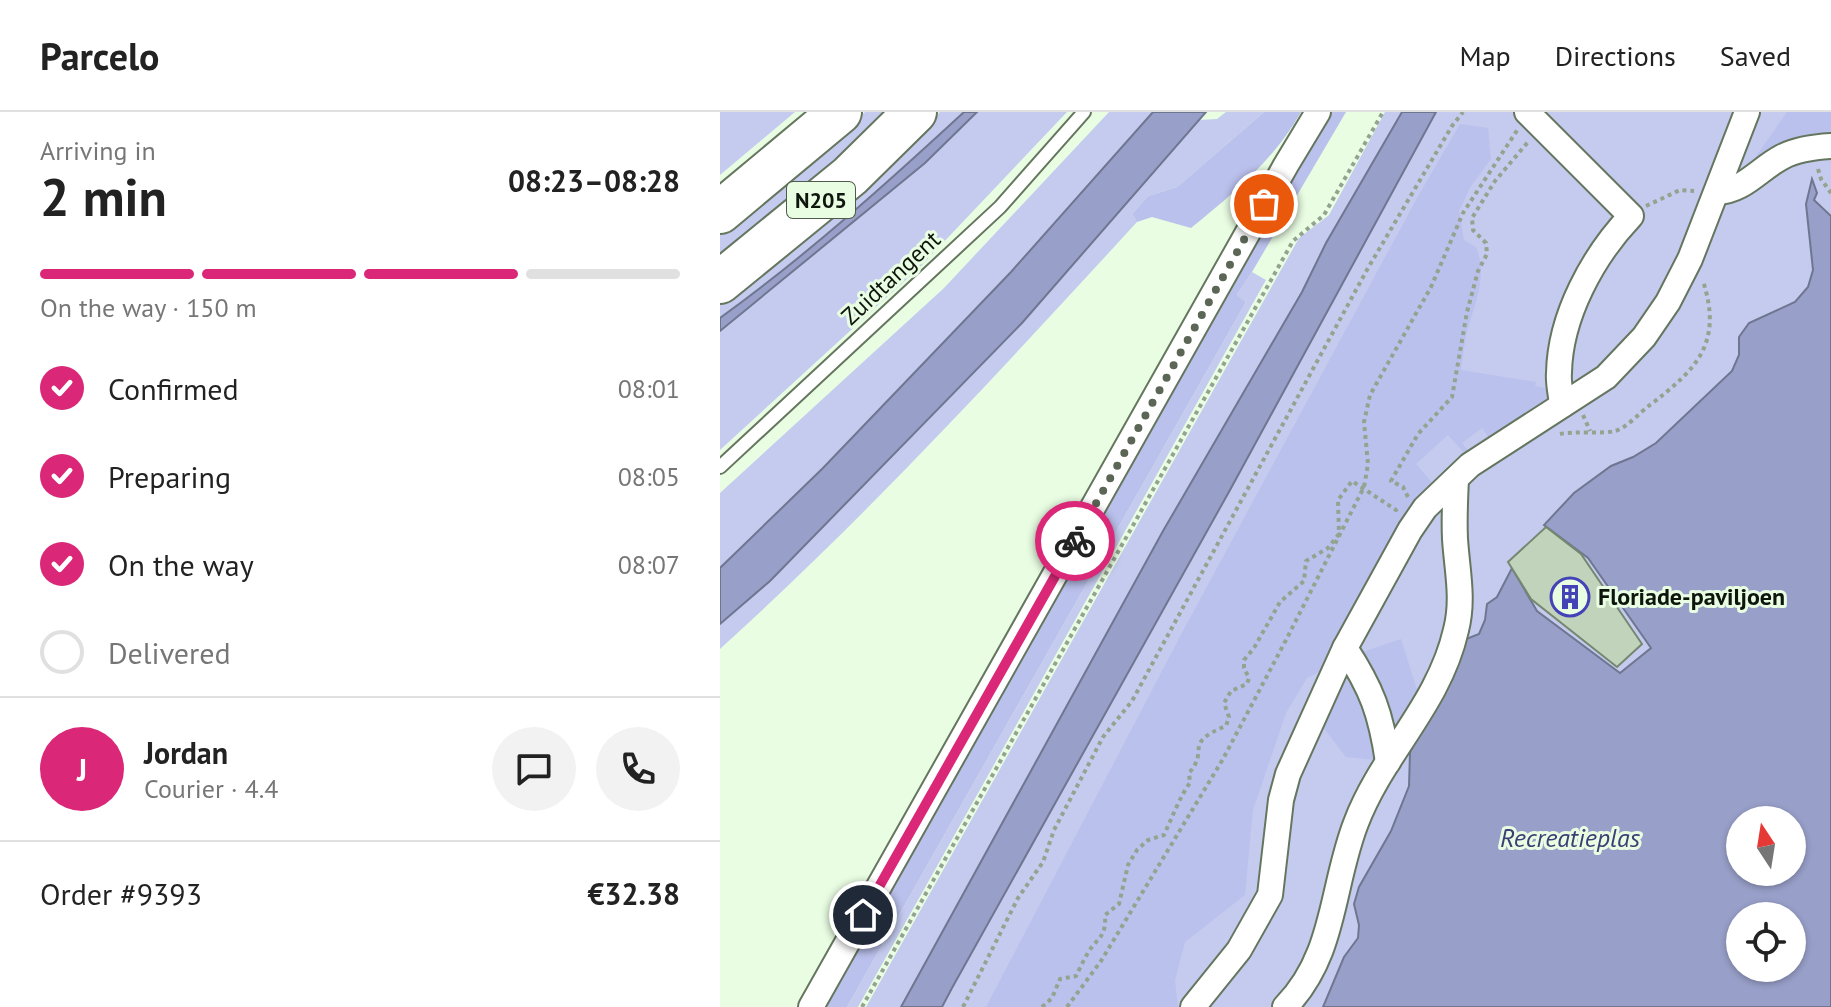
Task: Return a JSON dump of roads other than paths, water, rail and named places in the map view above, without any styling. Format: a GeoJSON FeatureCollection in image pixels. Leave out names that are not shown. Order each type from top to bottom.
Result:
{"type":"FeatureCollection","features":[{"type":"Feature","properties":{"kind":"highway","name":"N205"},"geometry":{"type":"LineString","coordinates":[[720,212],[840,112]]}},
{"type":"Feature","properties":{"kind":"highway","name":"N205"},"geometry":{"type":"LineString","coordinates":[[720,282],[850,176],[915,112]]}},
{"type":"Feature","properties":{"kind":"street"},"geometry":{"type":"LineString","coordinates":[[811,1007],[1318,112]]}},
{"type":"Feature","properties":{"kind":"street"},"geometry":{"type":"LineString","coordinates":[[1193,1007],[1239,950],[1270,895],[1281,800],[1288,774],[1345,648],[1410,530],[1425,508],[1470,465],[1606,377],[1644,337],[1668,302],[1690,259],[1747,112]]}},
{"type":"Feature","properties":{"kind":"street"},"geometry":{"type":"LineString","coordinates":[[1531,115],[1631,216],[1588,271],[1573,311],[1559,373],[1562,405]]}},
{"type":"Feature","properties":{"kind":"street"},"geometry":{"type":"LineString","coordinates":[[1717,192],[1728,191],[1747,182],[1780,158],[1821,147]]}},
{"type":"Feature","properties":{"kind":"street"},"geometry":{"type":"LineString","coordinates":[[1285,1007],[1311,973],[1325,942],[1345,853],[1370,792],[1432,693],[1452,647],[1461,608],[1455,541],[1456,479]]}},
{"type":"Feature","properties":{"kind":"street"},"geometry":{"type":"LineString","coordinates":[[1461,590],[1484,601]]}},
{"type":"Feature","properties":{"kind":"street"},"geometry":{"type":"LineString","coordinates":[[1345,648],[1366,680],[1377,707],[1388,762]]}},
{"type":"Feature","properties":{"kind":"lane","name":"Zuidtangent"},"geometry":{"type":"LineString","coordinates":[[720,467],[1000,207],[1084,112]]}},
{"type":"Feature","properties":{"kind":"water"},"geometry":{"type":"Polygon","coordinates":[[[964,112],[977,112],[925,163],[720,331],[720,318],[845,219],[964,112]]]}},
{"type":"Feature","properties":{"kind":"water"},"geometry":{"type":"Polygon","coordinates":[[[1153,112],[1206,112],[1022,323],[770,581],[720,624],[720,568],[823,468],[1011,272],[1153,112]]]}},
{"type":"Feature","properties":{"kind":"water"},"geometry":{"type":"Polygon","coordinates":[[[1402,112],[1436,112],[942,1007],[901,1007],[1163,531],[1402,112]]]}},
{"type":"Feature","properties":{"kind":"water","name":"Recreatieplas"},"geometry":{"type":"Polygon","coordinates":[[[1812,179],[1817,193],[1814,200],[1831,216],[1831,1007],[1323,1007],[1344,957],[1358,938],[1359,925],[1354,904],[1359,887],[1391,831],[1409,786],[1410,752],[1457,651],[1466,639],[1479,634],[1487,604],[1497,597],[1512,568],[1537,611],[1620,673],[1651,648],[1588,558],[1544,525],[1574,493],[1611,466],[1656,443],[1732,371],[1739,355],[1739,337],[1749,323],[1795,302],[1808,287],[1813,270],[1806,204],[1812,179]]]}},
{"type":"Feature","properties":{"kind":"place","name":"Floriade-paviljoen"},"geometry":{"type":"Point","coordinates":[1570,597]}}]}
